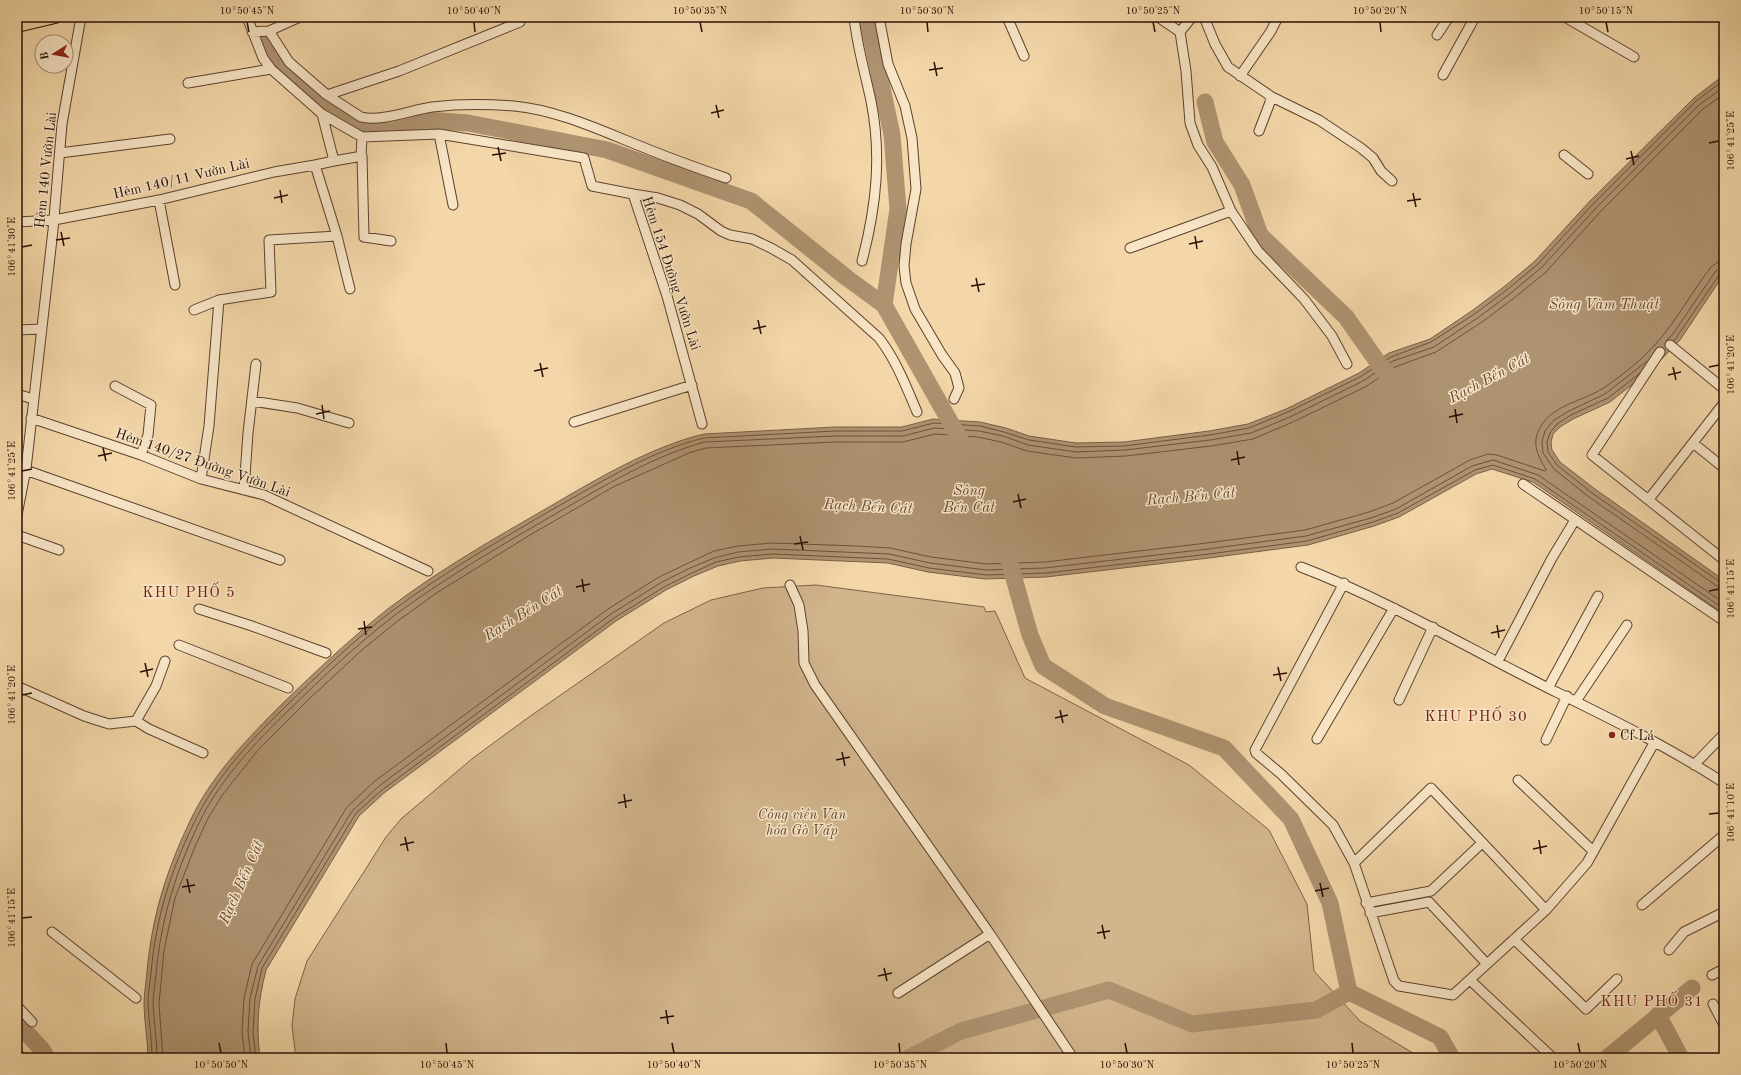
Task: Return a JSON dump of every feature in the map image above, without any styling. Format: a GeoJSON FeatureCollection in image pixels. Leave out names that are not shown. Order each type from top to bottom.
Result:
{"type":"FeatureCollection","features":[{"type":"Feature","properties":{"kind":"main road"},"geometry":{"type":"LineString","coordinates":[[17,26],[55,17]]}},
{"type":"Feature","properties":{"kind":"street","name":"Hẻm 140 Vườn Lài"},"geometry":{"type":"LineString","coordinates":[[17,515],[26,469],[54,220],[62,124],[81,17]]}},
{"type":"Feature","properties":{"kind":"street"},"geometry":{"type":"LineString","coordinates":[[247,17],[263,58],[270,69],[322,114],[362,137],[361,156],[365,237],[391,241]]}},
{"type":"Feature","properties":{"kind":"street"},"geometry":{"type":"LineString","coordinates":[[252,32],[269,31],[300,17]]}},
{"type":"Feature","properties":{"kind":"street"},"geometry":{"type":"LineString","coordinates":[[854,17],[863,70],[871,102],[876,135],[878,173],[869,234],[862,261]]}},
{"type":"Feature","properties":{"kind":"street"},"geometry":{"type":"LineString","coordinates":[[879,17],[888,64],[905,106],[912,138],[916,189],[906,244],[904,266],[906,283],[915,309],[954,373],[959,388],[954,399]]}},
{"type":"Feature","properties":{"kind":"street"},"geometry":{"type":"LineString","coordinates":[[1007,17],[1024,56]]}},
{"type":"Feature","properties":{"kind":"street"},"geometry":{"type":"LineString","coordinates":[[1158,17],[1180,32],[1186,71],[1190,123],[1198,145],[1212,167],[1231,211],[1258,251],[1304,299],[1332,336],[1347,364]]}},
{"type":"Feature","properties":{"kind":"street"},"geometry":{"type":"LineString","coordinates":[[1180,32],[1192,17]]}},
{"type":"Feature","properties":{"kind":"street"},"geometry":{"type":"LineString","coordinates":[[1204,17],[1215,44],[1228,67],[1272,97],[1319,120],[1361,148],[1373,158],[1381,171],[1392,181]]}},
{"type":"Feature","properties":{"kind":"street"},"geometry":{"type":"LineString","coordinates":[[1240,76],[1271,31],[1278,17]]}},
{"type":"Feature","properties":{"kind":"street"},"geometry":{"type":"LineString","coordinates":[[1437,35],[1448,17]]}},
{"type":"Feature","properties":{"kind":"street"},"geometry":{"type":"LineString","coordinates":[[1443,75],[1475,17]]}},
{"type":"Feature","properties":{"kind":"street"},"geometry":{"type":"LineString","coordinates":[[1565,17],[1634,57]]}},
{"type":"Feature","properties":{"kind":"street"},"geometry":{"type":"LineString","coordinates":[[327,94],[399,71],[520,22]]}},
{"type":"Feature","properties":{"kind":"street"},"geometry":{"type":"LineString","coordinates":[[269,31],[288,62],[327,94],[361,117],[389,117],[408,111],[458,105],[508,106],[537,109],[578,122],[726,178]]}},
{"type":"Feature","properties":{"kind":"street"},"geometry":{"type":"LineString","coordinates":[[188,83],[270,69]]}},
{"type":"Feature","properties":{"kind":"street"},"geometry":{"type":"LineString","coordinates":[[1259,131],[1272,97]]}},
{"type":"Feature","properties":{"kind":"street"},"geometry":{"type":"LineString","coordinates":[[322,114],[334,161]]}},
{"type":"Feature","properties":{"kind":"street"},"geometry":{"type":"LineString","coordinates":[[439,134],[452,205]]}},
{"type":"Feature","properties":{"kind":"street","name":"Hẻm 154 Đường Vườn Lài"},"geometry":{"type":"LineString","coordinates":[[362,137],[439,134],[584,158],[592,186],[633,194],[667,296],[702,424]]}},
{"type":"Feature","properties":{"kind":"street"},"geometry":{"type":"LineString","coordinates":[[60,153],[170,139]]}},
{"type":"Feature","properties":{"kind":"street"},"geometry":{"type":"LineString","coordinates":[[1564,155],[1588,174]]}},
{"type":"Feature","properties":{"kind":"street","name":"Hẻm 140/11 Vườn Lài"},"geometry":{"type":"LineString","coordinates":[[17,222],[54,220],[158,200],[274,172],[361,156]]}},
{"type":"Feature","properties":{"kind":"street"},"geometry":{"type":"LineString","coordinates":[[315,165],[337,236],[350,289]]}},
{"type":"Feature","properties":{"kind":"street"},"geometry":{"type":"LineString","coordinates":[[633,194],[658,198],[680,205],[698,214],[721,231],[730,235],[752,239],[792,260],[879,338],[901,375],[917,412]]}},
{"type":"Feature","properties":{"kind":"street"},"geometry":{"type":"LineString","coordinates":[[158,200],[175,285]]}},
{"type":"Feature","properties":{"kind":"street"},"geometry":{"type":"LineString","coordinates":[[1130,248],[1231,211]]}},
{"type":"Feature","properties":{"kind":"street"},"geometry":{"type":"LineString","coordinates":[[194,310],[219,300],[271,292],[269,240],[337,236]]}},
{"type":"Feature","properties":{"kind":"street"},"geometry":{"type":"LineString","coordinates":[[201,479],[209,426],[219,300]]}},
{"type":"Feature","properties":{"kind":"street"},"geometry":{"type":"LineString","coordinates":[[17,330],[42,329]]}},
{"type":"Feature","properties":{"kind":"street"},"geometry":{"type":"LineString","coordinates":[[1670,345],[1724,389]]}},
{"type":"Feature","properties":{"kind":"street"},"geometry":{"type":"LineString","coordinates":[[1660,352],[1592,455],[1724,560]]}},
{"type":"Feature","properties":{"kind":"street"},"geometry":{"type":"LineString","coordinates":[[244,490],[256,364]]}},
{"type":"Feature","properties":{"kind":"street"},"geometry":{"type":"LineString","coordinates":[[115,386],[151,406],[148,435],[141,455]]}},
{"type":"Feature","properties":{"kind":"street"},"geometry":{"type":"LineString","coordinates":[[574,422],[692,386]]}},
{"type":"Feature","properties":{"kind":"street"},"geometry":{"type":"LineString","coordinates":[[17,394],[33,399]]}},
{"type":"Feature","properties":{"kind":"street"},"geometry":{"type":"LineString","coordinates":[[252,401],[297,408],[349,423]]}},
{"type":"Feature","properties":{"kind":"street"},"geometry":{"type":"LineString","coordinates":[[1649,499],[1724,403]]}},
{"type":"Feature","properties":{"kind":"street","name":"Hẻm 140/27 Đường Vườn Lài"},"geometry":{"type":"LineString","coordinates":[[31,418],[141,455],[201,479],[264,495],[428,571]]}},
{"type":"Feature","properties":{"kind":"street"},"geometry":{"type":"LineString","coordinates":[[1693,443],[1724,468]]}},
{"type":"Feature","properties":{"kind":"street"},"geometry":{"type":"LineString","coordinates":[[17,467],[280,560]]}},
{"type":"Feature","properties":{"kind":"street"},"geometry":{"type":"LineString","coordinates":[[1522,484],[1724,621]]}},
{"type":"Feature","properties":{"kind":"street"},"geometry":{"type":"LineString","coordinates":[[1498,661],[1552,558],[1575,520]]}},
{"type":"Feature","properties":{"kind":"street"},"geometry":{"type":"LineString","coordinates":[[17,536],[59,550]]}},
{"type":"Feature","properties":{"kind":"street"},"geometry":{"type":"LineString","coordinates":[[1301,567],[1344,583],[1433,627],[1548,688],[1567,696],[1694,765],[1724,783]]}},
{"type":"Feature","properties":{"kind":"street"},"geometry":{"type":"LineString","coordinates":[[1344,583],[1256,746],[1256,753],[1282,774],[1333,825],[1354,863],[1366,903],[1394,981],[1399,986],[1453,995],[1546,910],[1587,863],[1654,743]]}},
{"type":"Feature","properties":{"kind":"street"},"geometry":{"type":"LineString","coordinates":[[790,585],[799,605],[803,631],[804,663],[816,685],[990,934],[1073,1058]]}},
{"type":"Feature","properties":{"kind":"street"},"geometry":{"type":"LineString","coordinates":[[1548,688],[1598,596]]}},
{"type":"Feature","properties":{"kind":"street"},"geometry":{"type":"LineString","coordinates":[[1317,740],[1394,608]]}},
{"type":"Feature","properties":{"kind":"street"},"geometry":{"type":"LineString","coordinates":[[199,609],[252,626],[326,653]]}},
{"type":"Feature","properties":{"kind":"street"},"geometry":{"type":"LineString","coordinates":[[1576,701],[1627,625]]}},
{"type":"Feature","properties":{"kind":"street"},"geometry":{"type":"LineString","coordinates":[[1399,700],[1433,627]]}},
{"type":"Feature","properties":{"kind":"street"},"geometry":{"type":"LineString","coordinates":[[179,645],[288,688]]}},
{"type":"Feature","properties":{"kind":"street"},"geometry":{"type":"LineString","coordinates":[[136,721],[156,686],[165,661]]}},
{"type":"Feature","properties":{"kind":"street"},"geometry":{"type":"LineString","coordinates":[[17,686],[84,716],[109,724],[136,721],[149,729],[203,752]]}},
{"type":"Feature","properties":{"kind":"street"},"geometry":{"type":"LineString","coordinates":[[1546,740],[1567,696]]}},
{"type":"Feature","properties":{"kind":"street"},"geometry":{"type":"LineString","coordinates":[[1694,765],[1724,734]]}},
{"type":"Feature","properties":{"kind":"street"},"geometry":{"type":"LineString","coordinates":[[1518,780],[1593,851]]}},
{"type":"Feature","properties":{"kind":"street"},"geometry":{"type":"LineString","coordinates":[[1354,863],[1431,788],[1546,910]]}},
{"type":"Feature","properties":{"kind":"street"},"geometry":{"type":"LineString","coordinates":[[1642,905],[1724,835]]}},
{"type":"Feature","properties":{"kind":"street"},"geometry":{"type":"LineString","coordinates":[[1366,903],[1431,891],[1482,843]]}},
{"type":"Feature","properties":{"kind":"street"},"geometry":{"type":"LineString","coordinates":[[1429,902],[1431,891]]}},
{"type":"Feature","properties":{"kind":"street"},"geometry":{"type":"LineString","coordinates":[[1370,912],[1429,902]]}},
{"type":"Feature","properties":{"kind":"street"},"geometry":{"type":"LineString","coordinates":[[1429,902],[1487,964]]}},
{"type":"Feature","properties":{"kind":"street"},"geometry":{"type":"LineString","coordinates":[[1669,950],[1684,932],[1724,912]]}},
{"type":"Feature","properties":{"kind":"street"},"geometry":{"type":"LineString","coordinates":[[52,932],[136,998]]}},
{"type":"Feature","properties":{"kind":"street"},"geometry":{"type":"LineString","coordinates":[[898,993],[990,934]]}},
{"type":"Feature","properties":{"kind":"street"},"geometry":{"type":"LineString","coordinates":[[1514,938],[1586,1009],[1617,979]]}},
{"type":"Feature","properties":{"kind":"street"},"geometry":{"type":"LineString","coordinates":[[1712,975],[1724,969]]}},
{"type":"Feature","properties":{"kind":"street"},"geometry":{"type":"LineString","coordinates":[[1470,980],[1553,1058]]}},
{"type":"Feature","properties":{"kind":"street"},"geometry":{"type":"LineString","coordinates":[[1713,1004],[1724,1025]]}},
{"type":"Feature","properties":{"kind":"street"},"geometry":{"type":"LineString","coordinates":[[17,1006],[32,1022]]}},
{"type":"Feature","properties":{"kind":"street"},"geometry":{"type":"LineString","coordinates":[[17,1052],[21,1058]]}},
{"type":"Feature","properties":{"kind":"green space","name":"Công viên Văn hóa Gò Vấp"},"geometry":{"type":"Polygon","coordinates":[[[816,585],[984,607],[986,612],[995,611],[1025,678],[1189,765],[1269,830],[1307,904],[1314,971],[1360,1021],[1421,1058],[296,1058],[292,1026],[295,999],[307,961],[386,837],[401,819],[473,758],[664,623],[711,600],[763,588],[816,585]]]}},
{"type":"Feature","properties":{"kind":"water","name":"Sông Bến Cát"},"geometry":{"type":"Polygon","coordinates":[[[1724,75],[1724,274],[1680,340],[1653,368],[1610,402],[1573,419],[1560,427],[1553,434],[1551,442],[1552,450],[1560,462],[1595,489],[1724,580],[1724,614],[1533,482],[1492,469],[1476,474],[1399,517],[1374,526],[1308,545],[1209,558],[1046,577],[985,579],[928,572],[888,563],[773,558],[740,561],[718,566],[666,590],[616,621],[384,793],[359,816],[266,970],[258,1014],[260,1058],[148,1058],[144,1000],[149,951],[157,910],[176,852],[202,798],[222,769],[245,742],[281,705],[334,655],[389,608],[468,555],[624,465],[664,447],[704,434],[835,427],[902,427],[933,419],[980,422],[1006,428],[1029,436],[1076,443],[1124,442],[1209,431],[1248,424],[1286,409],[1359,373],[1389,353],[1430,339],[1473,310],[1535,261],[1590,201],[1694,98],[1724,75]]]}},
{"type":"Feature","properties":{"kind":"waterway"},"geometry":{"type":"LineString","coordinates":[[867,17],[892,135],[898,209],[884,305]]}},
{"type":"Feature","properties":{"kind":"waterway"},"geometry":{"type":"LineString","coordinates":[[266,39],[293,77],[314,97],[352,123],[373,128],[426,120],[468,123],[607,150],[751,201],[847,278],[884,305],[961,441]]}},
{"type":"Feature","properties":{"kind":"waterway"},"geometry":{"type":"LineString","coordinates":[[1205,102],[1215,142],[1242,185],[1260,235],[1346,317],[1379,364],[1391,378]]}},
{"type":"Feature","properties":{"kind":"waterway"},"geometry":{"type":"LineString","coordinates":[[908,1058],[961,1031],[1109,990],[1192,1024],[1316,1010],[1349,992],[1330,903],[1291,819],[1224,748],[1105,706],[1043,666],[1030,635],[1008,557]]}},
{"type":"Feature","properties":{"kind":"waterway"},"geometry":{"type":"LineString","coordinates":[[1607,1058],[1692,988]]}},
{"type":"Feature","properties":{"kind":"waterway"},"geometry":{"type":"LineString","coordinates":[[1349,992],[1440,1037],[1452,1058]]}},
{"type":"Feature","properties":{"kind":"waterway"},"geometry":{"type":"LineString","coordinates":[[1658,1015],[1681,1058]]}},
{"type":"Feature","properties":{"kind":"waterway"},"geometry":{"type":"LineString","coordinates":[[17,1022],[43,1051],[47,1058]]}},
{"type":"Feature","properties":{"kind":"place","name":"Cf Lá"},"geometry":{"type":"Point","coordinates":[1612,735]}},
{"type":"Feature","properties":{"kind":"district","name":"KHU PHỐ 5"},"geometry":{"type":"Point","coordinates":[189,592]}},
{"type":"Feature","properties":{"kind":"district","name":"KHU PHỐ 30"},"geometry":{"type":"Point","coordinates":[1476,716]}},
{"type":"Feature","properties":{"kind":"district","name":"KHU PHỐ 31"},"geometry":{"type":"Point","coordinates":[1652,1001]}},
{"type":"Feature","properties":{"kind":"water label","name":"Sông Vàm Thuật"},"geometry":{"type":"Point","coordinates":[1604,304]}},
{"type":"Feature","properties":{"kind":"water label","name":"Rạch Bến Cát"},"geometry":{"type":"Point","coordinates":[1489,378]}},
{"type":"Feature","properties":{"kind":"water label","name":"Rạch Bến Cát"},"geometry":{"type":"Point","coordinates":[1191,496]}},
{"type":"Feature","properties":{"kind":"water label","name":"Rạch Bến Cát"},"geometry":{"type":"Point","coordinates":[868,506]}},
{"type":"Feature","properties":{"kind":"water label","name":"Rạch Bến Cát"},"geometry":{"type":"Point","coordinates":[523,613]}},
{"type":"Feature","properties":{"kind":"water label","name":"Rạch Bến Cát"},"geometry":{"type":"Point","coordinates":[241,882]}}]}
